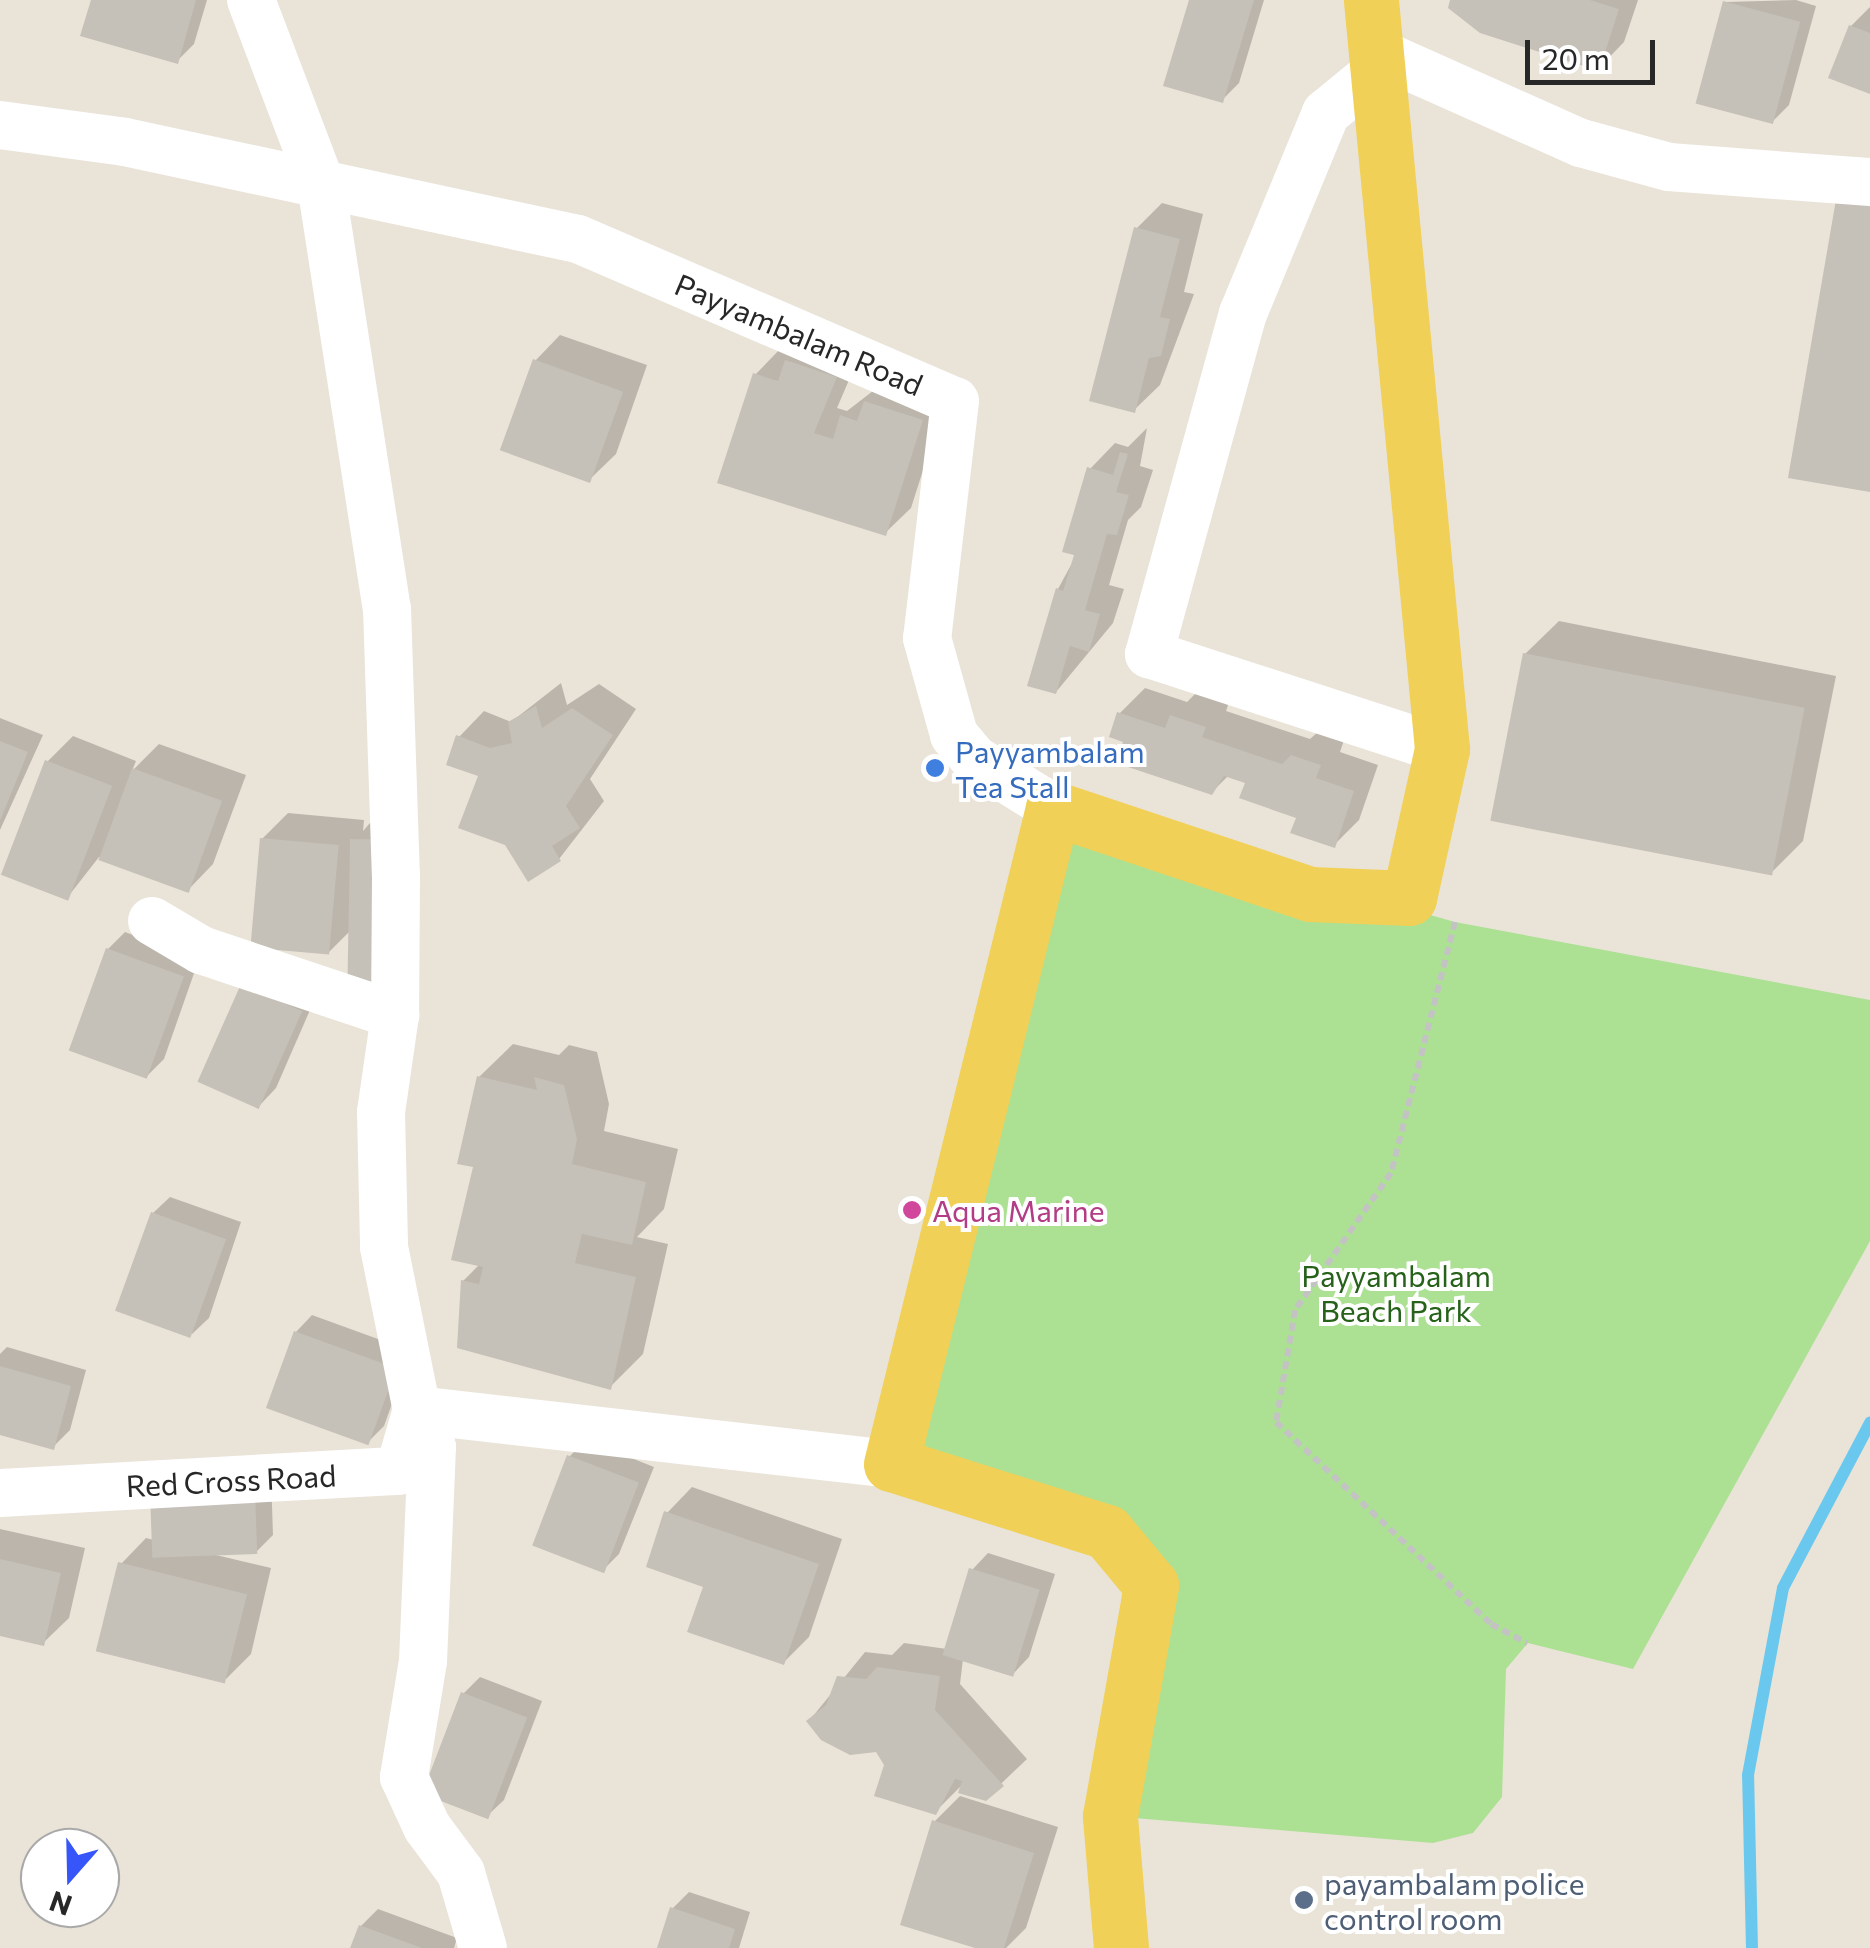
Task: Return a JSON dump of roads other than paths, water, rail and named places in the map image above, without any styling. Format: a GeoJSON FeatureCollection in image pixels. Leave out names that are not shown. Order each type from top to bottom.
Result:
{"type":"FeatureCollection","features":[{"type":"Feature","properties":{"kind":"main road"},"geometry":{"type":"LineString","coordinates":[[1374,41],[1442,749]]}},
{"type":"Feature","properties":{"kind":"main road","name":"Payyambalam Road"},"geometry":{"type":"LineString","coordinates":[[1053,808],[1310,894],[1410,898],[1442,749]]}},
{"type":"Feature","properties":{"kind":"main road"},"geometry":{"type":"LineString","coordinates":[[1053,808],[891,1464],[1108,1532],[1152,1584],[1110,1816],[1121,1948]]}},
{"type":"Feature","properties":{"kind":"street"},"geometry":{"type":"LineString","coordinates":[[251,0],[322,184],[387,608],[395,1015],[380,1112],[384,1247],[417,1410],[432,1447],[423,1661],[404,1776],[427,1827],[461,1872],[483,1948]]}},
{"type":"Feature","properties":{"kind":"street"},"geometry":{"type":"LineString","coordinates":[[1442,749],[1149,654],[1243,313],[1326,113],[1374,41],[1581,143],[1669,166],[1870,182]]}},
{"type":"Feature","properties":{"kind":"street","name":"Payyambalam Road"},"geometry":{"type":"LineString","coordinates":[[0,125],[125,142],[578,239],[955,400],[927,638],[954,735],[974,759],[1053,808]]}},
{"type":"Feature","properties":{"kind":"street"},"geometry":{"type":"LineString","coordinates":[[152,921],[201,950],[395,1015]]}},
{"type":"Feature","properties":{"kind":"street"},"geometry":{"type":"LineString","coordinates":[[417,1410],[891,1464]]}},
{"type":"Feature","properties":{"kind":"street","name":"Red Cross Road"},"geometry":{"type":"LineString","coordinates":[[0,1493],[399,1471],[417,1410]]}},
{"type":"Feature","properties":{"kind":"waterway"},"geometry":{"type":"LineString","coordinates":[[1752,1948],[1748,1775],[1783,1588],[1870,1423]]}},
{"type":"Feature","properties":{"kind":"place","name":"Payyambalam Tea Stall"},"geometry":{"type":"Point","coordinates":[935,768]}},
{"type":"Feature","properties":{"kind":"place","name":"Aqua Marine"},"geometry":{"type":"Point","coordinates":[912,1210]}},
{"type":"Feature","properties":{"kind":"place","name":"payambalam police control room"},"geometry":{"type":"Point","coordinates":[1304,1900]}},
{"type":"Feature","properties":{"kind":"park label","name":"Payyambalam Beach Park"},"geometry":{"type":"Point","coordinates":[1396,1292]}}]}
